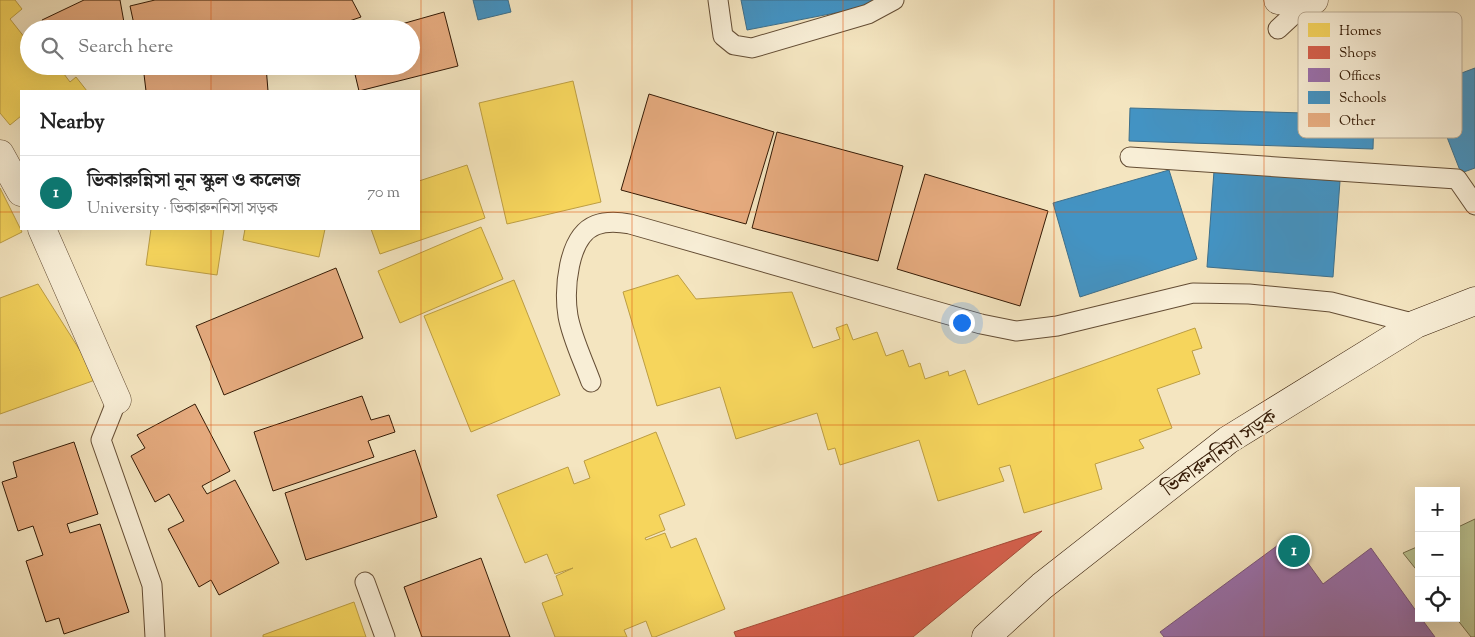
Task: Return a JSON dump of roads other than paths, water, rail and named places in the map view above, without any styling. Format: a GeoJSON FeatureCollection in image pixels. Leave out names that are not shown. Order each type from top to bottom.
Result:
{"type":"FeatureCollection","features":[{"type":"Feature","properties":{"kind":"street"},"geometry":{"type":"LineString","coordinates":[[1278,0],[1310,1]]}},
{"type":"Feature","properties":{"kind":"street"},"geometry":{"type":"LineString","coordinates":[[0,154],[20,190]]}},
{"type":"Feature","properties":{"kind":"street"},"geometry":{"type":"LineString","coordinates":[[42,230],[117,400]]}},
{"type":"Feature","properties":{"kind":"street","name":"ভিকারুননিসা সড়ক"},"geometry":{"type":"LineString","coordinates":[[986,637],[1042,586],[1228,440],[1416,324],[1475,300]]}},
{"type":"Feature","properties":{"kind":"lane"},"geometry":{"type":"LineString","coordinates":[[718,0],[723,36],[734,45],[752,48],[868,14],[894,0]]}},
{"type":"Feature","properties":{"kind":"lane"},"geometry":{"type":"LineString","coordinates":[[1278,29],[1310,1]]}},
{"type":"Feature","properties":{"kind":"lane"},"geometry":{"type":"LineString","coordinates":[[1130,157],[1457,179],[1475,205]]}},
{"type":"Feature","properties":{"kind":"lane"},"geometry":{"type":"LineString","coordinates":[[591,382],[568,317],[568,272],[573,252],[584,234],[595,225],[614,222],[630,224],[981,324],[1016,331],[1057,326],[1193,293],[1249,294],[1330,302],[1416,324]]}},
{"type":"Feature","properties":{"kind":"lane"},"geometry":{"type":"LineString","coordinates":[[117,400],[101,440],[152,585],[155,637]]}},
{"type":"Feature","properties":{"kind":"lane"},"geometry":{"type":"LineString","coordinates":[[365,582],[385,637]]}},
{"type":"Feature","properties":{"kind":"place","name":"ভিকারুন্নিসা নূন স্কুল ও কলেজ"},"geometry":{"type":"Point","coordinates":[1294,551]}}]}
